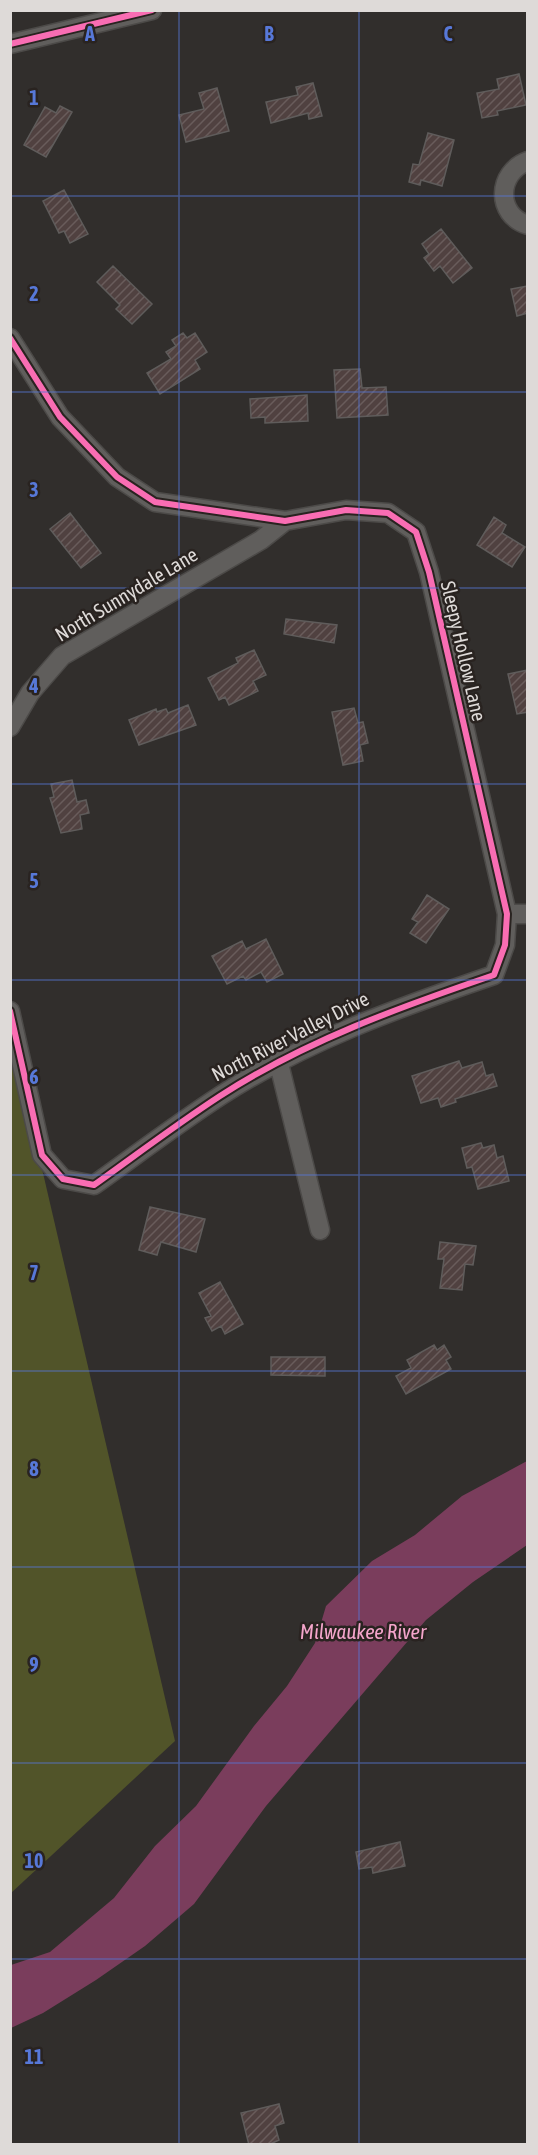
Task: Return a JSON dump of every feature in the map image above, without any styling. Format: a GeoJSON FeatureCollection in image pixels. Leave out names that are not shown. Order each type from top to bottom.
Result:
{"type":"FeatureCollection","features":[{"type":"Feature","properties":{"kind":"street"},"geometry":{"type":"LineString","coordinates":[[10,44],[152,10]]}},
{"type":"Feature","properties":{"kind":"street"},"geometry":{"type":"LineString","coordinates":[[528,161],[515,168],[508,176],[503,198],[513,217],[528,225]]}},
{"type":"Feature","properties":{"kind":"street"},"geometry":{"type":"LineString","coordinates":[[10,338],[60,417],[117,477],[154,502],[285,520]]}},
{"type":"Feature","properties":{"kind":"street","name":"Sleepy Hollow Lane"},"geometry":{"type":"LineString","coordinates":[[285,520],[346,510],[388,513],[416,532],[429,572],[507,914]]}},
{"type":"Feature","properties":{"kind":"street","name":"North Sunnydale Lane"},"geometry":{"type":"LineString","coordinates":[[10,727],[30,693],[62,656],[261,540],[285,520]]}},
{"type":"Feature","properties":{"kind":"street"},"geometry":{"type":"LineString","coordinates":[[507,914],[528,914]]}},
{"type":"Feature","properties":{"kind":"street","name":"North River Valley Drive"},"geometry":{"type":"LineString","coordinates":[[10,1011],[42,1155],[63,1179],[94,1185],[221,1095],[279,1064],[369,1019],[494,975],[505,945],[507,914]]}},
{"type":"Feature","properties":{"kind":"street"},"geometry":{"type":"LineString","coordinates":[[279,1064],[320,1230]]}},
{"type":"Feature","properties":{"kind":"green space"},"geometry":{"type":"Polygon","coordinates":[[[10,1031],[175,1741],[11,1893],[10,1893],[10,1031]]]}},
{"type":"Feature","properties":{"kind":"water","name":"Milwaukee River"},"geometry":{"type":"Polygon","coordinates":[[[527,1461],[527,1545],[473,1582],[426,1620],[266,1806],[194,1904],[145,1946],[96,1980],[43,2013],[11,2028],[11,1965],[50,1952],[114,1898],[155,1846],[196,1806],[254,1726],[287,1686],[315,1643],[326,1606],[372,1561],[415,1535],[462,1496],[527,1461]]]}},
{"type":"Feature","properties":{"kind":"building"},"geometry":{"type":"Polygon","coordinates":[[[519,74],[526,105],[497,111],[498,115],[482,118],[477,93],[499,89],[497,79],[519,74]]]}},
{"type":"Feature","properties":{"kind":"building"},"geometry":{"type":"Polygon","coordinates":[[[313,83],[322,116],[309,119],[308,113],[271,123],[266,102],[298,95],[296,87],[313,83]]]}},
{"type":"Feature","properties":{"kind":"building"},"geometry":{"type":"Polygon","coordinates":[[[217,88],[229,131],[186,142],[179,115],[204,109],[199,93],[217,88]]]}},
{"type":"Feature","properties":{"kind":"building"},"geometry":{"type":"Polygon","coordinates":[[[60,106],[72,112],[46,157],[24,145],[45,107],[56,113],[60,106]]]}},
{"type":"Feature","properties":{"kind":"building"},"geometry":{"type":"Polygon","coordinates":[[[428,133],[454,140],[442,186],[421,180],[420,185],[409,182],[413,164],[419,165],[428,133]]]}},
{"type":"Feature","properties":{"kind":"building"},"geometry":{"type":"Polygon","coordinates":[[[64,190],[88,234],[70,243],[64,231],[59,233],[43,201],[64,190]]]}},
{"type":"Feature","properties":{"kind":"building"},"geometry":{"type":"Polygon","coordinates":[[[441,229],[472,268],[453,283],[440,266],[434,271],[424,258],[429,254],[422,244],[441,229]]]}},
{"type":"Feature","properties":{"kind":"building"},"geometry":{"type":"Polygon","coordinates":[[[113,266],[152,304],[132,324],[116,309],[120,305],[97,282],[113,266]]]}},
{"type":"Feature","properties":{"kind":"building"},"geometry":{"type":"Polygon","coordinates":[[[528,286],[528,313],[517,316],[511,289],[528,286]]]}},
{"type":"Feature","properties":{"kind":"building"},"geometry":{"type":"Polygon","coordinates":[[[183,333],[187,338],[195,333],[207,352],[195,360],[200,369],[160,394],[147,373],[171,359],[166,352],[176,346],[172,340],[183,333]]]}},
{"type":"Feature","properties":{"kind":"building"},"geometry":{"type":"Polygon","coordinates":[[[360,369],[362,388],[386,387],[388,415],[337,418],[334,370],[360,369]]]}},
{"type":"Feature","properties":{"kind":"building"},"geometry":{"type":"Polygon","coordinates":[[[307,395],[308,421],[265,423],[265,417],[251,418],[250,399],[307,395]]]}},
{"type":"Feature","properties":{"kind":"building"},"geometry":{"type":"Polygon","coordinates":[[[70,513],[101,553],[81,568],[50,529],[70,513]]]}},
{"type":"Feature","properties":{"kind":"building"},"geometry":{"type":"Polygon","coordinates":[[[494,517],[506,525],[502,533],[525,547],[512,567],[477,545],[494,517]]]}},
{"type":"Feature","properties":{"kind":"building"},"geometry":{"type":"Polygon","coordinates":[[[286,619],[337,625],[334,643],[284,634],[286,619]]]}},
{"type":"Feature","properties":{"kind":"building"},"geometry":{"type":"Polygon","coordinates":[[[254,650],[266,675],[253,681],[258,691],[229,705],[225,697],[219,700],[208,678],[238,663],[236,658],[254,650]]]}},
{"type":"Feature","properties":{"kind":"building"},"geometry":{"type":"Polygon","coordinates":[[[528,670],[528,712],[517,714],[508,674],[528,670]]]}},
{"type":"Feature","properties":{"kind":"building"},"geometry":{"type":"Polygon","coordinates":[[[188,705],[196,725],[139,745],[129,720],[156,709],[157,712],[166,709],[168,713],[188,705]]]}},
{"type":"Feature","properties":{"kind":"building"},"geometry":{"type":"Polygon","coordinates":[[[354,708],[358,723],[363,722],[368,743],[360,745],[363,761],[343,765],[332,712],[354,708]]]}},
{"type":"Feature","properties":{"kind":"building"},"geometry":{"type":"Polygon","coordinates":[[[72,780],[77,802],[86,800],[89,813],[80,815],[82,829],[61,833],[50,798],[54,797],[51,784],[72,780]]]}},
{"type":"Feature","properties":{"kind":"building"},"geometry":{"type":"Polygon","coordinates":[[[427,895],[449,909],[426,943],[410,933],[418,922],[412,919],[427,895]]]}},
{"type":"Feature","properties":{"kind":"building"},"geometry":{"type":"Polygon","coordinates":[[[266,939],[283,974],[267,982],[261,972],[246,980],[243,976],[227,984],[212,956],[242,941],[246,949],[266,939]]]}},
{"type":"Feature","properties":{"kind":"building"},"geometry":{"type":"Polygon","coordinates":[[[459,1061],[462,1068],[482,1062],[486,1076],[493,1074],[497,1086],[455,1099],[456,1102],[441,1107],[438,1098],[421,1103],[412,1076],[459,1061]]]}},
{"type":"Feature","properties":{"kind":"building"},"geometry":{"type":"Polygon","coordinates":[[[481,1143],[483,1148],[494,1145],[497,1158],[503,1156],[509,1181],[478,1189],[472,1167],[467,1168],[462,1148],[481,1143]]]}},
{"type":"Feature","properties":{"kind":"building"},"geometry":{"type":"Polygon","coordinates":[[[150,1207],[205,1219],[196,1252],[161,1242],[157,1255],[139,1250],[150,1207]]]}},
{"type":"Feature","properties":{"kind":"building"},"geometry":{"type":"Polygon","coordinates":[[[440,1242],[476,1246],[473,1265],[465,1264],[462,1290],[440,1288],[444,1259],[438,1259],[440,1242]]]}},
{"type":"Feature","properties":{"kind":"building"},"geometry":{"type":"Polygon","coordinates":[[[220,1282],[243,1324],[225,1334],[221,1326],[212,1331],[205,1318],[211,1316],[199,1293],[220,1282]]]}},
{"type":"Feature","properties":{"kind":"building"},"geometry":{"type":"Polygon","coordinates":[[[434,1345],[437,1350],[444,1345],[451,1357],[446,1360],[451,1369],[406,1394],[396,1376],[411,1368],[407,1360],[434,1345]]]}},
{"type":"Feature","properties":{"kind":"building"},"geometry":{"type":"Polygon","coordinates":[[[271,1357],[325,1357],[325,1376],[271,1375],[271,1357]]]}},
{"type":"Feature","properties":{"kind":"building"},"geometry":{"type":"Polygon","coordinates":[[[400,1842],[405,1866],[373,1873],[372,1867],[359,1869],[356,1852],[400,1842]]]}},
{"type":"Feature","properties":{"kind":"building"},"geometry":{"type":"Polygon","coordinates":[[[279,2104],[284,2123],[275,2126],[279,2140],[268,2145],[249,2145],[241,2113],[279,2104]]]}},
{"type":"Feature","properties":{"kind":"cycle path"},"geometry":{"type":"LineString","coordinates":[[10,44],[152,10]]}},
{"type":"Feature","properties":{"kind":"cycle path"},"geometry":{"type":"LineString","coordinates":[[10,338],[60,417],[117,477],[155,502],[285,521],[346,510],[388,513],[416,532],[429,572],[507,914],[505,945],[494,975],[388,1013],[285,1058],[220,1096],[94,1185],[63,1179],[42,1155],[10,1011]]}}]}
